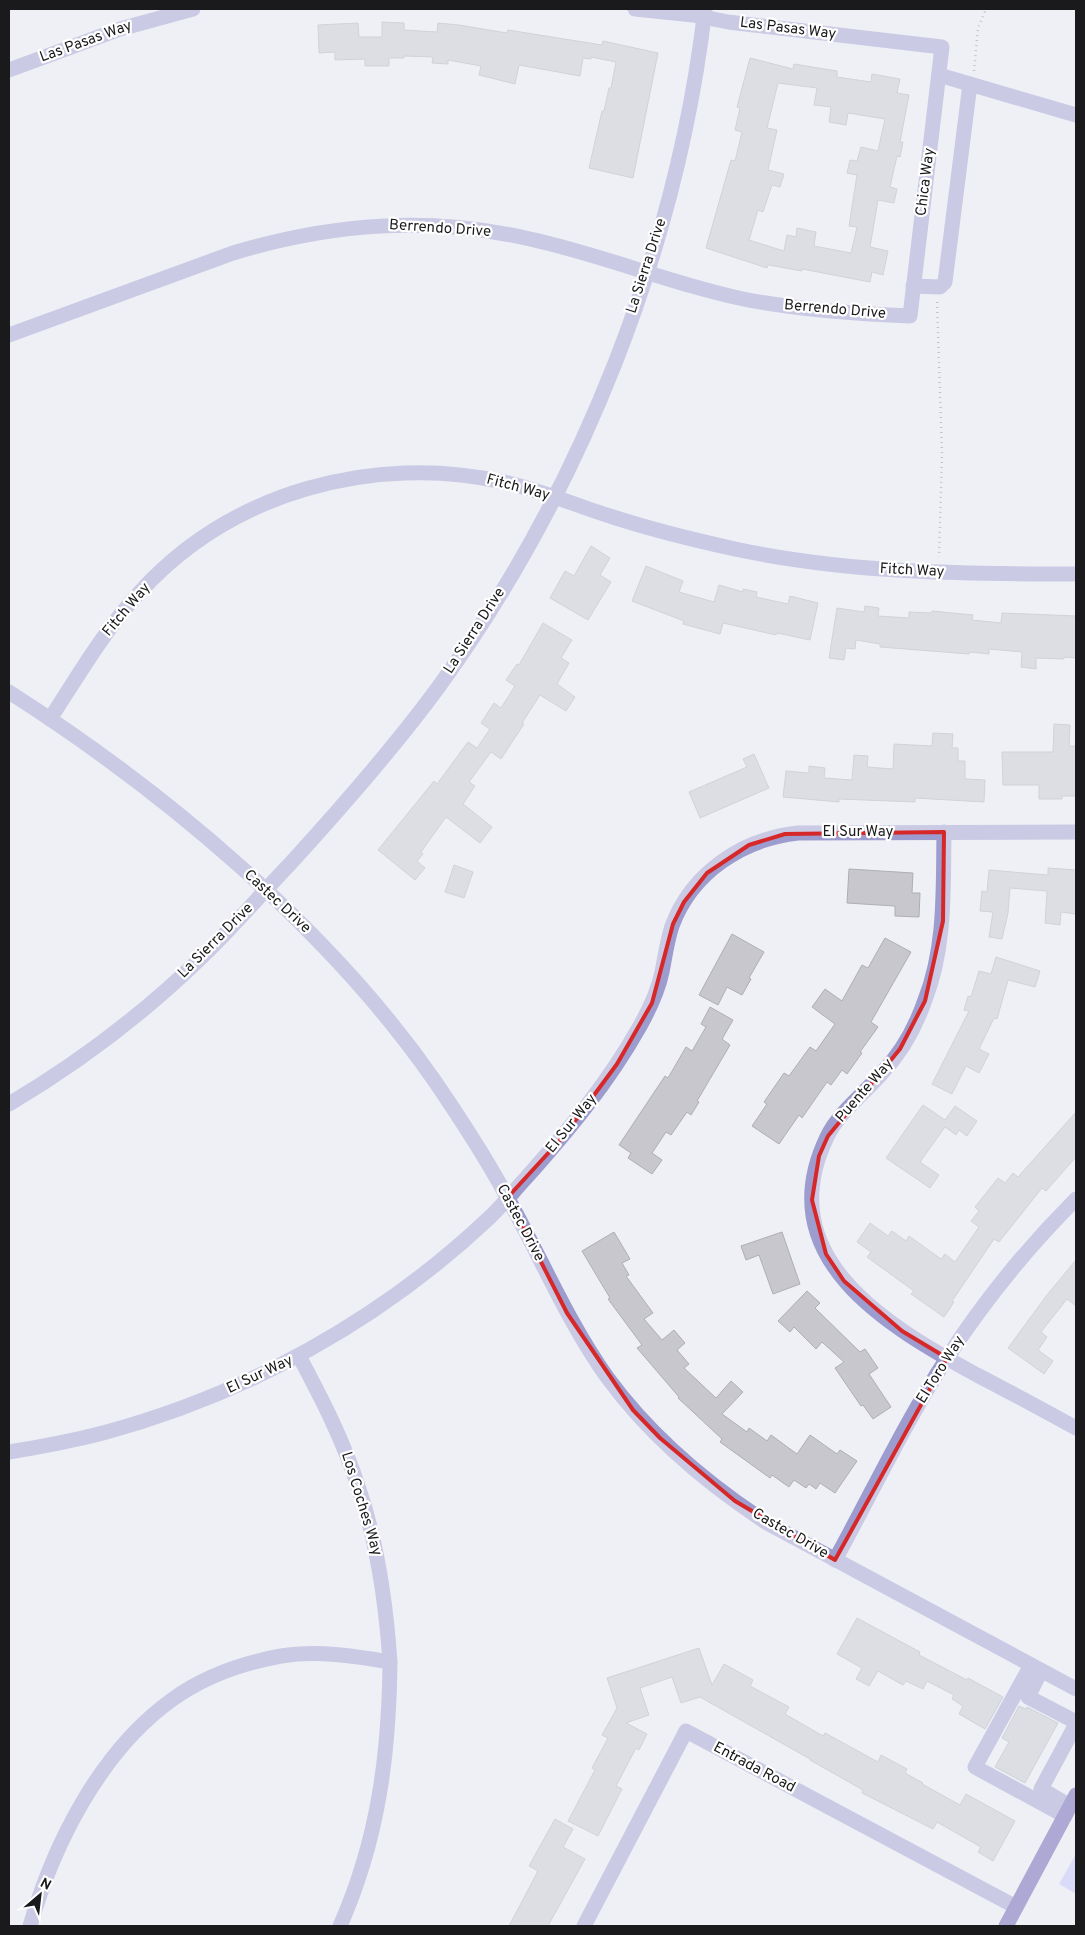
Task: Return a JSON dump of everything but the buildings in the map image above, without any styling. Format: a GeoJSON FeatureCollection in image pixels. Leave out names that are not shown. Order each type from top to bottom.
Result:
{"type":"FeatureCollection","features":[{"type":"Feature","properties":{"kind":"main road"},"geometry":{"type":"LineString","coordinates":[[1006,1926],[1071,1806]]}},
{"type":"Feature","properties":{"kind":"street","name":"Las Pasas Way"},"geometry":{"type":"LineString","coordinates":[[9,70],[120,29],[192,9]]}},
{"type":"Feature","properties":{"kind":"street","name":"Las Pasas Way"},"geometry":{"type":"LineString","coordinates":[[635,9],[705,13],[728,22],[942,47]]}},
{"type":"Feature","properties":{"kind":"street","name":"La Sierra Drive"},"geometry":{"type":"LineString","coordinates":[[9,1104],[72,1064],[114,1033],[154,1001],[206,954],[343,806],[394,745],[441,683],[512,575],[583,438],[614,366],[647,273],[682,145],[705,13]]}},
{"type":"Feature","properties":{"kind":"street","name":"Chica Way"},"geometry":{"type":"LineString","coordinates":[[910,316],[942,47]]}},
{"type":"Feature","properties":{"kind":"street"},"geometry":{"type":"LineString","coordinates":[[939,75],[972,79],[1076,115]]}},
{"type":"Feature","properties":{"kind":"street"},"geometry":{"type":"LineString","coordinates":[[913,286],[940,287],[945,282],[972,79]]}},
{"type":"Feature","properties":{"kind":"street","name":"Berrendo Drive"},"geometry":{"type":"LineString","coordinates":[[9,335],[233,253],[269,242],[343,228],[418,224],[475,229],[531,239],[706,290],[793,307],[853,314],[910,316]]}},
{"type":"Feature","properties":{"kind":"street","name":"Fitch Way"},"geometry":{"type":"LineString","coordinates":[[50,719],[122,612],[160,572],[191,547],[224,525],[271,501],[308,488],[347,478],[387,473],[426,472],[466,475],[505,482],[611,517],[665,532],[781,557],[867,568],[938,573],[1076,574]]}},
{"type":"Feature","properties":{"kind":"street","name":"Castec Drive"},"geometry":{"type":"LineString","coordinates":[[9,692],[118,768],[171,810],[265,890],[334,958],[393,1027],[432,1078],[508,1197],[567,1314],[609,1379],[660,1438],[703,1478],[734,1502],[767,1523],[1076,1689]]}},
{"type":"Feature","properties":{"kind":"street","name":"Puente Way"},"geometry":{"type":"LineString","coordinates":[[944,832],[943,920],[940,948],[925,1001],[914,1026],[884,1072],[847,1109],[828,1136],[819,1156],[814,1178],[812,1200],[818,1233],[826,1254],[844,1281],[868,1304],[902,1331],[947,1358],[1076,1428]]}},
{"type":"Feature","properties":{"kind":"street","name":"El Sur Way"},"geometry":{"type":"LineString","coordinates":[[9,1452],[101,1434],[160,1416],[218,1395],[299,1356],[354,1324],[406,1289],[454,1250],[492,1216],[564,1137],[592,1102],[617,1064],[652,1003],[673,924],[684,902],[707,873],[727,857],[749,845],[785,834],[1076,832]]}},
{"type":"Feature","properties":{"kind":"street","name":"El Toro Way"},"geometry":{"type":"LineString","coordinates":[[835,1560],[920,1402],[947,1358],[974,1318],[1015,1265],[1076,1199]]}},
{"type":"Feature","properties":{"kind":"street","name":"Los Coches Way"},"geometry":{"type":"LineString","coordinates":[[299,1356],[327,1409],[360,1489],[372,1531],[387,1616],[390,1662],[386,1758],[379,1800],[366,1853],[340,1926]]}},
{"type":"Feature","properties":{"kind":"street"},"geometry":{"type":"LineString","coordinates":[[30,1926],[48,1873],[78,1811],[105,1768],[124,1744],[142,1724],[172,1699],[195,1685],[231,1668],[282,1656],[308,1653],[348,1655],[390,1662]]}},
{"type":"Feature","properties":{"kind":"street"},"geometry":{"type":"LineString","coordinates":[[1036,1668],[1028,1697],[1076,1723],[1041,1790],[1071,1806]]}},
{"type":"Feature","properties":{"kind":"street"},"geometry":{"type":"LineString","coordinates":[[1036,1668],[975,1768],[1071,1806]]}},
{"type":"Feature","properties":{"kind":"street","name":"Entrada Road"},"geometry":{"type":"LineString","coordinates":[[584,1926],[686,1731],[1016,1907]]}},
{"type":"Feature","properties":{"kind":"path"},"geometry":{"type":"LineString","coordinates":[[972,79],[978,28],[986,9]]}},
{"type":"Feature","properties":{"kind":"path"},"geometry":{"type":"LineString","coordinates":[[937,302],[942,453],[938,573]]}},
{"type":"Feature","properties":{"kind":"highlighted area"},"geometry":{"type":"Polygon","coordinates":[[[944,832],[943,921],[925,1001],[900,1049],[828,1136],[819,1156],[812,1200],[826,1254],[844,1281],[902,1331],[947,1358],[835,1560],[735,1501],[660,1438],[633,1410],[567,1313],[508,1197],[563,1137],[617,1064],[652,1003],[673,924],[684,902],[707,873],[749,845],[785,834],[944,832]]]}},
{"type":"Feature","properties":{"kind":"shaded area"},"geometry":{"type":"Polygon","coordinates":[[[1076,1854],[1076,1894],[1059,1884],[1076,1854]]]}}]}
